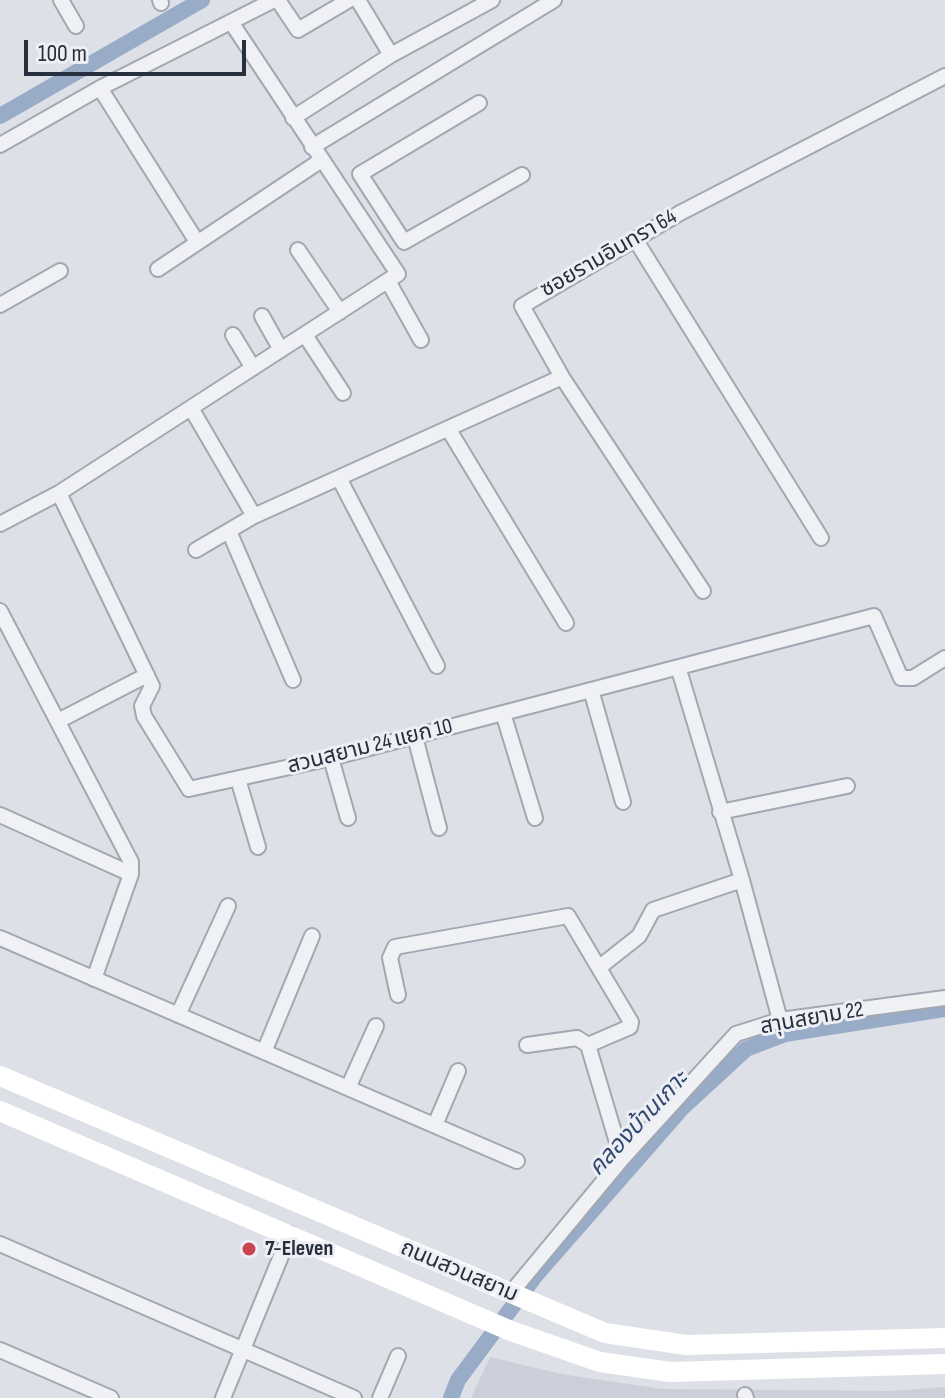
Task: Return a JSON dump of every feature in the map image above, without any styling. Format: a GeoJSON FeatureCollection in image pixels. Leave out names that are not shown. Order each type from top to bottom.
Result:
{"type":"FeatureCollection","features":[{"type":"Feature","properties":{"kind":"street"},"geometry":{"type":"LineString","coordinates":[[61,0],[76,26]]}},
{"type":"Feature","properties":{"kind":"street"},"geometry":{"type":"LineString","coordinates":[[0,145],[100,88],[276,0],[298,30],[349,0]]}},
{"type":"Feature","properties":{"kind":"street"},"geometry":{"type":"LineString","coordinates":[[358,0],[391,55]]}},
{"type":"Feature","properties":{"kind":"street"},"geometry":{"type":"LineString","coordinates":[[293,118],[391,55],[492,0]]}},
{"type":"Feature","properties":{"kind":"street"},"geometry":{"type":"LineString","coordinates":[[312,147],[554,0]]}},
{"type":"Feature","properties":{"kind":"street"},"geometry":{"type":"LineString","coordinates":[[0,524],[59,493],[396,277],[397,271],[320,161],[231,22]]}},
{"type":"Feature","properties":{"kind":"street","name":"ซอยรามอินทรา 64"},"geometry":{"type":"LineString","coordinates":[[562,377],[523,313],[524,303],[635,239],[945,76]]}},
{"type":"Feature","properties":{"kind":"street"},"geometry":{"type":"LineString","coordinates":[[100,88],[197,242]]}},
{"type":"Feature","properties":{"kind":"street"},"geometry":{"type":"LineString","coordinates":[[340,190],[360,174],[479,103]]}},
{"type":"Feature","properties":{"kind":"street"},"geometry":{"type":"LineString","coordinates":[[158,269],[320,161]]}},
{"type":"Feature","properties":{"kind":"street"},"geometry":{"type":"LineString","coordinates":[[360,174],[404,242],[522,175]]}},
{"type":"Feature","properties":{"kind":"street"},"geometry":{"type":"LineString","coordinates":[[635,239],[821,538]]}},
{"type":"Feature","properties":{"kind":"street"},"geometry":{"type":"LineString","coordinates":[[298,250],[340,312]]}},
{"type":"Feature","properties":{"kind":"street"},"geometry":{"type":"LineString","coordinates":[[0,305],[60,271]]}},
{"type":"Feature","properties":{"kind":"street"},"geometry":{"type":"LineString","coordinates":[[388,281],[421,340]]}},
{"type":"Feature","properties":{"kind":"street"},"geometry":{"type":"LineString","coordinates":[[262,316],[281,350]]}},
{"type":"Feature","properties":{"kind":"street"},"geometry":{"type":"LineString","coordinates":[[233,335],[253,368]]}},
{"type":"Feature","properties":{"kind":"street"},"geometry":{"type":"LineString","coordinates":[[305,335],[343,393]]}},
{"type":"Feature","properties":{"kind":"street"},"geometry":{"type":"LineString","coordinates":[[196,550],[254,516],[340,480],[562,377],[703,591]]}},
{"type":"Feature","properties":{"kind":"street"},"geometry":{"type":"LineString","coordinates":[[191,408],[254,516]]}},
{"type":"Feature","properties":{"kind":"street"},"geometry":{"type":"LineString","coordinates":[[449,430],[566,623]]}},
{"type":"Feature","properties":{"kind":"street"},"geometry":{"type":"LineString","coordinates":[[340,480],[437,666]]}},
{"type":"Feature","properties":{"kind":"street"},"geometry":{"type":"LineString","coordinates":[[59,493],[147,675],[60,720]]}},
{"type":"Feature","properties":{"kind":"street"},"geometry":{"type":"LineString","coordinates":[[229,531],[293,680]]}},
{"type":"Feature","properties":{"kind":"street"},"geometry":{"type":"LineString","coordinates":[[0,611],[60,720],[131,862],[131,874],[94,979]]}},
{"type":"Feature","properties":{"kind":"street","name":"สวนสยาม 24 แยก 10"},"geometry":{"type":"LineString","coordinates":[[147,675],[152,687],[142,706],[144,716],[186,789],[415,737],[679,670],[874,616],[901,678],[913,678],[945,658]]}},
{"type":"Feature","properties":{"kind":"street"},"geometry":{"type":"LineString","coordinates":[[679,670],[780,1020]]}},
{"type":"Feature","properties":{"kind":"street"},"geometry":{"type":"LineString","coordinates":[[591,690],[623,802]]}},
{"type":"Feature","properties":{"kind":"street"},"geometry":{"type":"LineString","coordinates":[[503,713],[535,818]]}},
{"type":"Feature","properties":{"kind":"street"},"geometry":{"type":"LineString","coordinates":[[415,737],[439,828]]}},
{"type":"Feature","properties":{"kind":"street"},"geometry":{"type":"LineString","coordinates":[[331,758],[348,818]]}},
{"type":"Feature","properties":{"kind":"street"},"geometry":{"type":"LineString","coordinates":[[238,779],[258,847]]}},
{"type":"Feature","properties":{"kind":"street"},"geometry":{"type":"LineString","coordinates":[[720,812],[847,786]]}},
{"type":"Feature","properties":{"kind":"street"},"geometry":{"type":"LineString","coordinates":[[0,815],[131,874]]}},
{"type":"Feature","properties":{"kind":"street"},"geometry":{"type":"LineString","coordinates":[[601,966],[639,936],[653,910],[742,880]]}},
{"type":"Feature","properties":{"kind":"street"},"geometry":{"type":"LineString","coordinates":[[178,1015],[228,906]]}},
{"type":"Feature","properties":{"kind":"street"},"geometry":{"type":"LineString","coordinates":[[398,995],[390,958],[395,947],[562,915],[571,920],[601,966],[631,1025],[588,1045]]}},
{"type":"Feature","properties":{"kind":"street"},"geometry":{"type":"LineString","coordinates":[[264,1052],[312,936]]}},
{"type":"Feature","properties":{"kind":"street"},"geometry":{"type":"LineString","coordinates":[[0,938],[517,1161]]}},
{"type":"Feature","properties":{"kind":"street","name":"สาุนสยาม 22"},"geometry":{"type":"LineString","coordinates":[[510,1294],[622,1159],[736,1034],[780,1020],[945,998]]}},
{"type":"Feature","properties":{"kind":"street"},"geometry":{"type":"LineString","coordinates":[[348,1088],[376,1026]]}},
{"type":"Feature","properties":{"kind":"street"},"geometry":{"type":"LineString","coordinates":[[527,1045],[577,1038],[588,1045],[622,1159]]}},
{"type":"Feature","properties":{"kind":"street"},"geometry":{"type":"LineString","coordinates":[[435,1125],[458,1071]]}},
{"type":"Feature","properties":{"kind":"street","name":"ถนนสวนสยาม"},"geometry":{"type":"LineString","coordinates":[[0,1076],[605,1333],[686,1345],[945,1338]]}},
{"type":"Feature","properties":{"kind":"street","name":"ถนนสวนสยาม"},"geometry":{"type":"LineString","coordinates":[[0,1111],[560,1350],[639,1370],[670,1372],[945,1364]]}},
{"type":"Feature","properties":{"kind":"street"},"geometry":{"type":"LineString","coordinates":[[223,1398],[290,1234]]}},
{"type":"Feature","properties":{"kind":"street"},"geometry":{"type":"LineString","coordinates":[[0,1244],[354,1398]]}},
{"type":"Feature","properties":{"kind":"street"},"geometry":{"type":"LineString","coordinates":[[807,1343],[837,1357],[908,1356],[914,1365]]}},
{"type":"Feature","properties":{"kind":"street"},"geometry":{"type":"LineString","coordinates":[[0,1350],[111,1398]]}},
{"type":"Feature","properties":{"kind":"street"},"geometry":{"type":"LineString","coordinates":[[380,1398],[398,1356]]}},
{"type":"Feature","properties":{"kind":"shaded area"},"geometry":{"type":"Polygon","coordinates":[[[490,1357],[561,1374],[662,1389],[889,1391],[945,1387],[945,1398],[471,1398],[490,1357]]]}},
{"type":"Feature","properties":{"kind":"waterway"},"geometry":{"type":"LineString","coordinates":[[0,116],[202,0]]}},
{"type":"Feature","properties":{"kind":"waterway","name":"คลองบ้านเกาะ"},"geometry":{"type":"LineString","coordinates":[[451,1398],[458,1380],[536,1275],[683,1107],[746,1049],[785,1034],[945,1009]]}},
{"type":"Feature","properties":{"kind":"place","name":"7-Eleven"},"geometry":{"type":"Point","coordinates":[249,1249]}}]}
